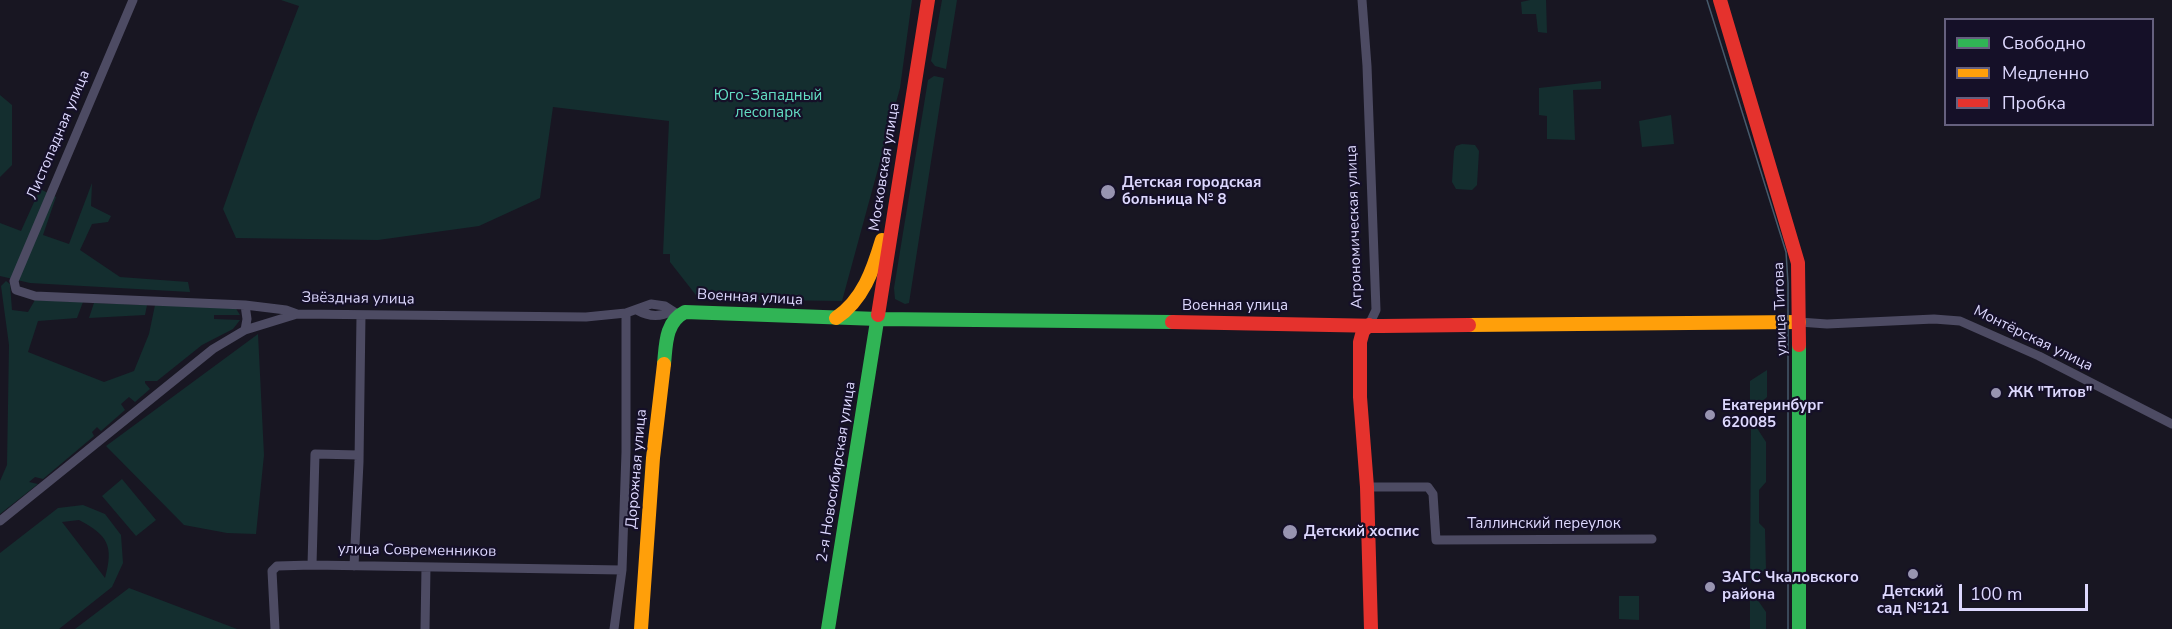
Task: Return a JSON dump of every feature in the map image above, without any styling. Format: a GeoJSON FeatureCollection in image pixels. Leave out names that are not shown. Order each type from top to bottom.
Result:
{"type":"FeatureCollection","features":[{"type":"Feature","properties":{"kind":"street","name":"Листопадная улица"},"geometry":{"type":"LineString","coordinates":[[14,281],[133,0]]}},
{"type":"Feature","properties":{"kind":"street","name":"Московская улица"},"geometry":{"type":"LineString","coordinates":[[878,319],[930,0]]}},
{"type":"Feature","properties":{"kind":"street","name":"Агрономическая улица"},"geometry":{"type":"LineString","coordinates":[[1362,0],[1367,66],[1376,310],[1369,325],[1363,331],[1360,342],[1360,397],[1367,487],[1371,629]]}},
{"type":"Feature","properties":{"kind":"street","name":"улица Титова"},"geometry":{"type":"LineString","coordinates":[[1719,0],[1793,243],[1799,276],[1799,629]]}},
{"type":"Feature","properties":{"kind":"street"},"geometry":{"type":"LineString","coordinates":[[836,318],[851,308],[874,267],[888,218],[895,208]]}},
{"type":"Feature","properties":{"kind":"street","name":"Звёздная улица"},"geometry":{"type":"LineString","coordinates":[[14,281],[16,290],[35,296],[245,305],[286,310],[297,314],[586,317],[626,313],[651,304]]}},
{"type":"Feature","properties":{"kind":"street","name":"Военная улица"},"geometry":{"type":"LineString","coordinates":[[651,304],[664,306],[676,313]]}},
{"type":"Feature","properties":{"kind":"street"},"geometry":{"type":"LineString","coordinates":[[245,305],[247,319],[245,330]]}},
{"type":"Feature","properties":{"kind":"street","name":"Военная улица"},"geometry":{"type":"LineString","coordinates":[[637,310],[652,315],[685,312],[878,319],[1369,325],[1799,322]]}},
{"type":"Feature","properties":{"kind":"street"},"geometry":{"type":"LineString","coordinates":[[615,629],[622,570],[626,452],[626,313]]}},
{"type":"Feature","properties":{"kind":"street","name":"Дорожная улица"},"geometry":{"type":"LineString","coordinates":[[641,629],[653,458],[667,334],[676,313]]}},
{"type":"Feature","properties":{"kind":"street"},"geometry":{"type":"LineString","coordinates":[[0,521],[213,349],[245,330],[297,314]]}},
{"type":"Feature","properties":{"kind":"street"},"geometry":{"type":"LineString","coordinates":[[354,567],[359,455],[361,315]]}},
{"type":"Feature","properties":{"kind":"street","name":"2-я Новосибирская улица"},"geometry":{"type":"LineString","coordinates":[[828,629],[878,319]]}},
{"type":"Feature","properties":{"kind":"street","name":"Монтёрская улица"},"geometry":{"type":"LineString","coordinates":[[1799,322],[1827,324],[1934,319],[1960,321],[2039,356],[2172,424]]}},
{"type":"Feature","properties":{"kind":"street"},"geometry":{"type":"LineString","coordinates":[[312,565],[315,454],[359,455]]}},
{"type":"Feature","properties":{"kind":"street","name":"Таллинский переулок"},"geometry":{"type":"LineString","coordinates":[[1367,487],[1428,487],[1433,494],[1436,540],[1652,539]]}},
{"type":"Feature","properties":{"kind":"street","name":"улица Современников"},"geometry":{"type":"LineString","coordinates":[[275,629],[272,571],[277,566],[622,570]]}},
{"type":"Feature","properties":{"kind":"street"},"geometry":{"type":"LineString","coordinates":[[425,629],[426,567]]}},
{"type":"Feature","properties":{"kind":"green space","name":"Юго-Западный лесопарк"},"geometry":{"type":"Polygon","coordinates":[[[281,0],[912,0],[900,88],[842,301],[699,299],[670,262],[670,254],[663,254],[669,121],[553,107],[540,198],[479,226],[378,240],[236,238],[223,209],[299,6],[281,0]]]}},
{"type":"Feature","properties":{"kind":"green space"},"geometry":{"type":"Polygon","coordinates":[[[942,0],[957,0],[946,69],[935,66],[931,61],[942,0]]]}},
{"type":"Feature","properties":{"kind":"green space"},"geometry":{"type":"Polygon","coordinates":[[[1546,0],[1547,33],[1538,32],[1536,14],[1522,14],[1521,2],[1546,0]]]}},
{"type":"Feature","properties":{"kind":"green space"},"geometry":{"type":"Polygon","coordinates":[[[934,76],[944,78],[909,303],[905,304],[895,299],[894,288],[928,80],[934,76]]]}},
{"type":"Feature","properties":{"kind":"green space"},"geometry":{"type":"Polygon","coordinates":[[[1601,81],[1601,89],[1573,90],[1575,140],[1547,139],[1547,116],[1539,115],[1539,88],[1601,81]]]}},
{"type":"Feature","properties":{"kind":"green space"},"geometry":{"type":"Polygon","coordinates":[[[0,95],[12,105],[12,165],[0,177],[0,95]]]}},
{"type":"Feature","properties":{"kind":"green space"},"geometry":{"type":"Polygon","coordinates":[[[1671,115],[1674,144],[1642,147],[1639,121],[1671,115]]]}},
{"type":"Feature","properties":{"kind":"green space"},"geometry":{"type":"Polygon","coordinates":[[[1475,145],[1479,151],[1477,185],[1472,190],[1456,189],[1452,182],[1454,151],[1456,146],[1475,145]]]}},
{"type":"Feature","properties":{"kind":"green space"},"geometry":{"type":"Polygon","coordinates":[[[92,183],[91,206],[111,216],[108,222],[92,224],[80,250],[120,277],[188,282],[190,292],[30,283],[0,276],[0,223],[21,231],[40,189],[56,197],[43,235],[69,244],[92,183]]]}},
{"type":"Feature","properties":{"kind":"green space"},"geometry":{"type":"Polygon","coordinates":[[[6,281],[10,284],[12,310],[28,312],[35,300],[83,302],[77,318],[38,321],[28,352],[104,382],[134,371],[149,334],[155,305],[235,307],[240,315],[214,315],[214,319],[240,320],[233,329],[202,345],[157,381],[145,381],[150,389],[135,402],[129,397],[121,404],[125,410],[101,431],[97,427],[92,432],[94,436],[43,479],[35,477],[29,482],[38,484],[0,514],[0,481],[7,465],[9,345],[1,286],[6,281]]]}},
{"type":"Feature","properties":{"kind":"green space"},"geometry":{"type":"Polygon","coordinates":[[[94,303],[147,305],[145,315],[89,318],[94,303]]]}},
{"type":"Feature","properties":{"kind":"green space"},"geometry":{"type":"Polygon","coordinates":[[[258,334],[264,455],[256,534],[227,533],[184,525],[106,446],[258,334]]]}},
{"type":"Feature","properties":{"kind":"green space"},"geometry":{"type":"Polygon","coordinates":[[[1767,370],[1767,397],[1750,413],[1750,381],[1767,370]]]}},
{"type":"Feature","properties":{"kind":"green space"},"geometry":{"type":"Polygon","coordinates":[[[1751,419],[1766,442],[1766,482],[1759,490],[1759,523],[1765,529],[1766,569],[1750,583],[1751,419]]]}},
{"type":"Feature","properties":{"kind":"green space"},"geometry":{"type":"Polygon","coordinates":[[[122,479],[156,520],[136,536],[102,496],[122,479]]]}},
{"type":"Feature","properties":{"kind":"green space"},"geometry":{"type":"Polygon","coordinates":[[[83,505],[105,514],[121,535],[123,563],[112,587],[59,629],[0,629],[0,553],[58,508],[83,505]],[[79,520],[62,522],[105,578],[109,558],[106,543],[89,525],[79,520]]]}},
{"type":"Feature","properties":{"kind":"green space"},"geometry":{"type":"Polygon","coordinates":[[[129,588],[237,629],[75,629],[129,588]]]}},
{"type":"Feature","properties":{"kind":"green space"},"geometry":{"type":"Polygon","coordinates":[[[1750,589],[1766,612],[1766,629],[1750,629],[1750,589]]]}},
{"type":"Feature","properties":{"kind":"green space"},"geometry":{"type":"Polygon","coordinates":[[[1619,596],[1639,596],[1639,620],[1619,619],[1619,596]]]}},
{"type":"Feature","properties":{"kind":"tram line"},"geometry":{"type":"LineString","coordinates":[[1707,0],[1786,252],[1788,283],[1788,629]]}},
{"type":"Feature","properties":{"kind":"traffic: fast"},"geometry":{"type":"LineString","coordinates":[[664,364],[670,328],[678,316],[685,312],[878,319],[1172,322]]}},
{"type":"Feature","properties":{"kind":"traffic: fast"},"geometry":{"type":"LineString","coordinates":[[828,629],[878,315]]}},
{"type":"Feature","properties":{"kind":"traffic: fast"},"geometry":{"type":"LineString","coordinates":[[1799,345],[1799,629]]}},
{"type":"Feature","properties":{"kind":"traffic: slow"},"geometry":{"type":"LineString","coordinates":[[836,318],[853,302],[866,284],[882,240]]}},
{"type":"Feature","properties":{"kind":"traffic: slow"},"geometry":{"type":"LineString","coordinates":[[1469,325],[1799,322]]}},
{"type":"Feature","properties":{"kind":"traffic: slow"},"geometry":{"type":"LineString","coordinates":[[641,629],[653,458],[664,364]]}},
{"type":"Feature","properties":{"kind":"traffic: jam"},"geometry":{"type":"LineString","coordinates":[[878,315],[928,0]]}},
{"type":"Feature","properties":{"kind":"traffic: jam"},"geometry":{"type":"LineString","coordinates":[[1720,0],[1798,263],[1799,345]]}},
{"type":"Feature","properties":{"kind":"traffic: jam"},"geometry":{"type":"LineString","coordinates":[[1172,322],[1382,326],[1469,325]]}},
{"type":"Feature","properties":{"kind":"traffic: jam"},"geometry":{"type":"LineString","coordinates":[[1369,325],[1363,331],[1360,342],[1360,397],[1367,487],[1371,629]]}},
{"type":"Feature","properties":{"kind":"place","name":"Детская городская больница № 8"},"geometry":{"type":"Point","coordinates":[1108,192]}},
{"type":"Feature","properties":{"kind":"place","name":"ЖК \"Титов\""},"geometry":{"type":"Point","coordinates":[1996,393]}},
{"type":"Feature","properties":{"kind":"place","name":"Екатеринбург 620085"},"geometry":{"type":"Point","coordinates":[1710,415]}},
{"type":"Feature","properties":{"kind":"place","name":"Детский хоспис"},"geometry":{"type":"Point","coordinates":[1290,532]}},
{"type":"Feature","properties":{"kind":"place","name":"Детский сад №121"},"geometry":{"type":"Point","coordinates":[1913,574]}},
{"type":"Feature","properties":{"kind":"place","name":"ЗАГС Чкаловского района"},"geometry":{"type":"Point","coordinates":[1710,587]}}]}
